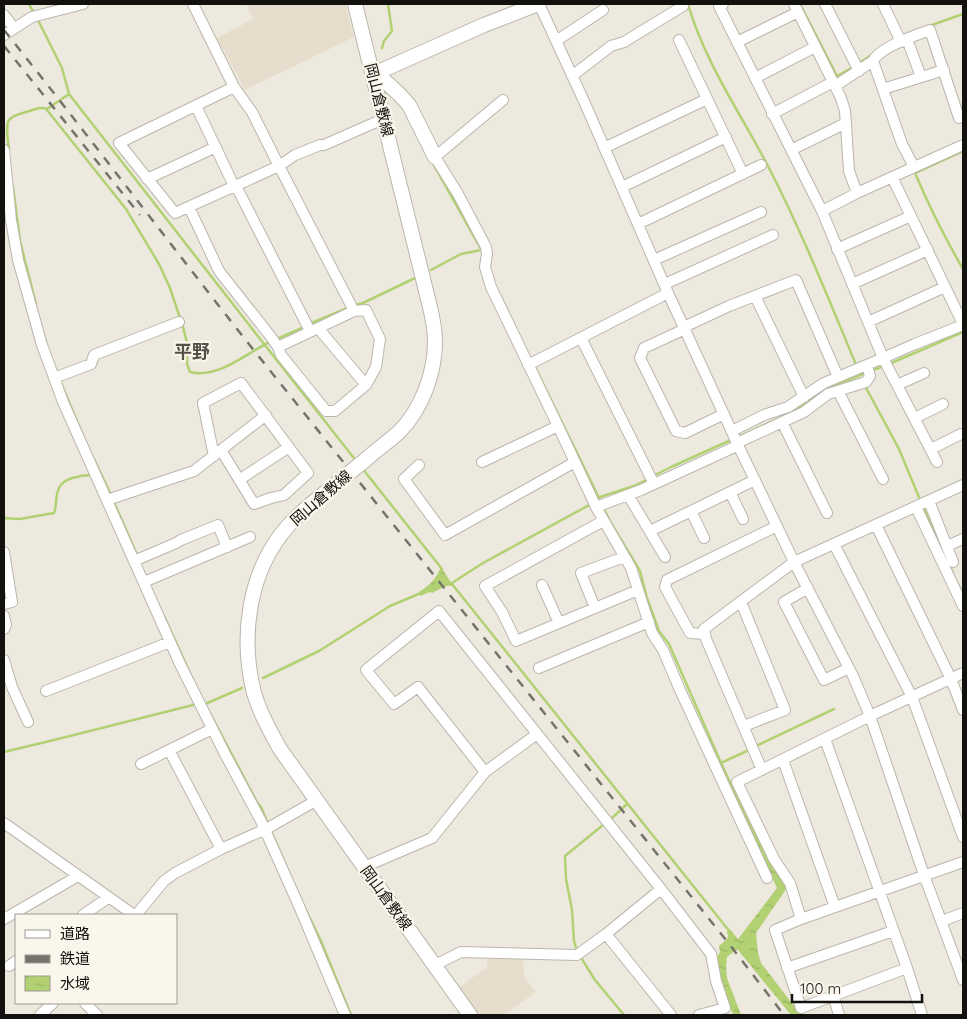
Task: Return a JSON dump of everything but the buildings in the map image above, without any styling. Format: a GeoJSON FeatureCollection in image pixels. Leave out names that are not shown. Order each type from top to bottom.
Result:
{"type":"FeatureCollection","features":[{"type":"Feature","properties":{"kind":"main road","name":"岡山倉敷線"},"geometry":{"type":"LineString","coordinates":[[355,4],[374,74],[383,119],[433,321],[435,340],[432,372],[415,412],[400,431],[306,507],[271,550],[257,580],[250,607],[247,634],[249,665],[255,694],[268,728],[280,749],[470,1015]]}},
{"type":"Feature","properties":{"kind":"main road"},"geometry":{"type":"LineString","coordinates":[[436,157],[409,105],[399,94],[374,74],[532,5]]}},
{"type":"Feature","properties":{"kind":"street"},"geometry":{"type":"LineString","coordinates":[[4,35],[35,16],[83,4]]}},
{"type":"Feature","properties":{"kind":"street"},"geometry":{"type":"LineString","coordinates":[[192,4],[234,87],[252,112],[352,308]]}},
{"type":"Feature","properties":{"kind":"street"},"geometry":{"type":"LineString","coordinates":[[722,4],[719,6],[822,211],[885,363],[937,462]]}},
{"type":"Feature","properties":{"kind":"street"},"geometry":{"type":"LineString","coordinates":[[825,4],[857,67]]}},
{"type":"Feature","properties":{"kind":"street"},"geometry":{"type":"LineString","coordinates":[[883,4],[904,40],[921,77]]}},
{"type":"Feature","properties":{"kind":"street"},"geometry":{"type":"LineString","coordinates":[[532,5],[556,41],[666,289],[724,414],[794,562],[849,668],[870,716],[924,875],[963,980]]}},
{"type":"Feature","properties":{"kind":"street"},"geometry":{"type":"LineString","coordinates":[[572,76],[611,46],[624,42],[683,6]]}},
{"type":"Feature","properties":{"kind":"street"},"geometry":{"type":"LineString","coordinates":[[737,42],[796,8],[841,98],[845,111],[849,171],[857,193]]}},
{"type":"Feature","properties":{"kind":"street"},"geometry":{"type":"LineString","coordinates":[[556,41],[603,10]]}},
{"type":"Feature","properties":{"kind":"street"},"geometry":{"type":"LineString","coordinates":[[4,15],[14,28]]}},
{"type":"Feature","properties":{"kind":"street"},"geometry":{"type":"LineString","coordinates":[[772,114],[834,84],[857,67],[873,61],[884,50],[930,30],[944,70],[959,103],[959,118]]}},
{"type":"Feature","properties":{"kind":"street"},"geometry":{"type":"LineString","coordinates":[[680,40],[743,174]]}},
{"type":"Feature","properties":{"kind":"street"},"geometry":{"type":"LineString","coordinates":[[755,78],[815,47]]}},
{"type":"Feature","properties":{"kind":"street"},"geometry":{"type":"LineString","coordinates":[[873,61],[902,144],[914,167]]}},
{"type":"Feature","properties":{"kind":"street"},"geometry":{"type":"LineString","coordinates":[[884,89],[944,70]]}},
{"type":"Feature","properties":{"kind":"street"},"geometry":{"type":"LineString","coordinates":[[234,87],[119,143],[175,213],[278,166],[294,154],[324,145],[383,119]]}},
{"type":"Feature","properties":{"kind":"street"},"geometry":{"type":"LineString","coordinates":[[604,148],[707,99]]}},
{"type":"Feature","properties":{"kind":"street"},"geometry":{"type":"LineString","coordinates":[[503,100],[436,157],[486,246],[486,274],[490,288],[531,363],[575,462],[597,503],[604,522],[630,568],[652,633],[663,650],[767,878]]}},
{"type":"Feature","properties":{"kind":"street"},"geometry":{"type":"LineString","coordinates":[[196,106],[235,186],[310,327],[366,385]]}},
{"type":"Feature","properties":{"kind":"street"},"geometry":{"type":"LineString","coordinates":[[791,150],[846,123]]}},
{"type":"Feature","properties":{"kind":"street"},"geometry":{"type":"LineString","coordinates":[[622,187],[726,137]]}},
{"type":"Feature","properties":{"kind":"street"},"geometry":{"type":"LineString","coordinates":[[822,211],[963,145]]}},
{"type":"Feature","properties":{"kind":"street"},"geometry":{"type":"LineString","coordinates":[[147,179],[216,147]]}},
{"type":"Feature","properties":{"kind":"street"},"geometry":{"type":"LineString","coordinates":[[4,150],[11,220],[18,260],[42,345],[57,377],[63,402],[95,474],[110,498],[138,560],[180,664],[212,729],[268,828],[345,1015]]}},
{"type":"Feature","properties":{"kind":"street"},"geometry":{"type":"LineString","coordinates":[[638,224],[761,166]]}},
{"type":"Feature","properties":{"kind":"street"},"geometry":{"type":"LineString","coordinates":[[597,503],[628,494],[652,479],[736,439],[804,412],[818,400],[838,391],[864,373],[885,363],[914,344],[963,325],[892,177]]}},
{"type":"Feature","properties":{"kind":"street"},"geometry":{"type":"LineString","coordinates":[[189,207],[219,271],[275,343],[281,355],[326,411],[335,412],[366,385],[376,367],[380,339],[366,310],[352,308],[275,343]]}},
{"type":"Feature","properties":{"kind":"street"},"geometry":{"type":"LineString","coordinates":[[654,260],[761,212]]}},
{"type":"Feature","properties":{"kind":"street"},"geometry":{"type":"LineString","coordinates":[[837,248],[911,216]]}},
{"type":"Feature","properties":{"kind":"street"},"geometry":{"type":"LineString","coordinates":[[531,363],[581,338],[666,289],[773,235]]}},
{"type":"Feature","properties":{"kind":"street"},"geometry":{"type":"LineString","coordinates":[[852,284],[928,250]]}},
{"type":"Feature","properties":{"kind":"street"},"geometry":{"type":"LineString","coordinates":[[724,414],[685,433],[676,431],[640,358],[644,348],[729,306],[796,280],[838,377]]}},
{"type":"Feature","properties":{"kind":"street"},"geometry":{"type":"LineString","coordinates":[[868,322],[945,286]]}},
{"type":"Feature","properties":{"kind":"street"},"geometry":{"type":"LineString","coordinates":[[755,296],[804,397]]}},
{"type":"Feature","properties":{"kind":"street"},"geometry":{"type":"LineString","coordinates":[[57,377],[91,364],[94,355],[179,322]]}},
{"type":"Feature","properties":{"kind":"street"},"geometry":{"type":"LineString","coordinates":[[581,338],[652,479]]}},
{"type":"Feature","properties":{"kind":"street"},"geometry":{"type":"LineString","coordinates":[[736,439],[764,415],[788,407],[824,383],[838,377],[864,373]]}},
{"type":"Feature","properties":{"kind":"street"},"geometry":{"type":"LineString","coordinates":[[897,385],[924,373]]}},
{"type":"Feature","properties":{"kind":"street"},"geometry":{"type":"LineString","coordinates":[[241,382],[266,415],[308,473],[284,495],[254,504],[239,480],[217,453],[203,403],[241,382]]}},
{"type":"Feature","properties":{"kind":"street"},"geometry":{"type":"LineString","coordinates":[[838,391],[883,478]]}},
{"type":"Feature","properties":{"kind":"street"},"geometry":{"type":"LineString","coordinates":[[915,418],[943,404]]}},
{"type":"Feature","properties":{"kind":"street"},"geometry":{"type":"LineString","coordinates":[[110,498],[194,471],[266,415]]}},
{"type":"Feature","properties":{"kind":"street"},"geometry":{"type":"LineString","coordinates":[[782,422],[827,513]]}},
{"type":"Feature","properties":{"kind":"street"},"geometry":{"type":"LineString","coordinates":[[482,462],[558,426]]}},
{"type":"Feature","properties":{"kind":"street"},"geometry":{"type":"LineString","coordinates":[[931,450],[961,434]]}},
{"type":"Feature","properties":{"kind":"street"},"geometry":{"type":"LineString","coordinates":[[239,480],[289,447]]}},
{"type":"Feature","properties":{"kind":"street"},"geometry":{"type":"LineString","coordinates":[[419,466],[404,479],[445,535],[575,462]]}},
{"type":"Feature","properties":{"kind":"street"},"geometry":{"type":"LineString","coordinates":[[650,530],[755,480]]}},
{"type":"Feature","properties":{"kind":"street"},"geometry":{"type":"LineString","coordinates":[[762,770],[706,639],[704,629],[794,562],[963,485]]}},
{"type":"Feature","properties":{"kind":"street"},"geometry":{"type":"LineString","coordinates":[[730,492],[743,519]]}},
{"type":"Feature","properties":{"kind":"street"},"geometry":{"type":"LineString","coordinates":[[628,494],[665,557]]}},
{"type":"Feature","properties":{"kind":"street"},"geometry":{"type":"LineString","coordinates":[[922,504],[947,546],[953,562]]}},
{"type":"Feature","properties":{"kind":"street"},"geometry":{"type":"LineString","coordinates":[[922,504],[960,587],[963,606]]}},
{"type":"Feature","properties":{"kind":"street"},"geometry":{"type":"LineString","coordinates":[[691,511],[704,538]]}},
{"type":"Feature","properties":{"kind":"street"},"geometry":{"type":"LineString","coordinates":[[604,522],[486,586],[502,612],[516,641],[638,590]]}},
{"type":"Feature","properties":{"kind":"street"},"geometry":{"type":"LineString","coordinates":[[138,560],[218,525],[227,547]]}},
{"type":"Feature","properties":{"kind":"street"},"geometry":{"type":"LineString","coordinates":[[876,525],[951,679],[963,710]]}},
{"type":"Feature","properties":{"kind":"street"},"geometry":{"type":"LineString","coordinates":[[705,634],[690,633],[666,587],[666,580],[777,526]]}},
{"type":"Feature","properties":{"kind":"street"},"geometry":{"type":"LineString","coordinates":[[147,581],[250,537]]}},
{"type":"Feature","properties":{"kind":"street"},"geometry":{"type":"LineString","coordinates":[[947,546],[963,539]]}},
{"type":"Feature","properties":{"kind":"street"},"geometry":{"type":"LineString","coordinates":[[834,544],[912,697],[963,837]]}},
{"type":"Feature","properties":{"kind":"street"},"geometry":{"type":"LineString","coordinates":[[4,552],[12,602],[4,604]]}},
{"type":"Feature","properties":{"kind":"street"},"geometry":{"type":"LineString","coordinates":[[595,608],[581,573],[624,557]]}},
{"type":"Feature","properties":{"kind":"street"},"geometry":{"type":"LineString","coordinates":[[542,585],[559,623]]}},
{"type":"Feature","properties":{"kind":"street"},"geometry":{"type":"LineString","coordinates":[[808,588],[784,602],[824,680],[849,668]]}},
{"type":"Feature","properties":{"kind":"street"},"geometry":{"type":"LineString","coordinates":[[740,602],[785,710],[744,726]]}},
{"type":"Feature","properties":{"kind":"street"},"geometry":{"type":"LineString","coordinates":[[485,772],[418,687],[394,704],[366,670],[439,611],[711,954],[724,1008],[698,1015]]}},
{"type":"Feature","properties":{"kind":"street"},"geometry":{"type":"LineString","coordinates":[[4,616],[6,625],[4,629]]}},
{"type":"Feature","properties":{"kind":"street"},"geometry":{"type":"LineString","coordinates":[[539,668],[649,622]]}},
{"type":"Feature","properties":{"kind":"street"},"geometry":{"type":"LineString","coordinates":[[46,691],[170,642]]}},
{"type":"Feature","properties":{"kind":"street"},"geometry":{"type":"LineString","coordinates":[[4,660],[12,687],[28,722]]}},
{"type":"Feature","properties":{"kind":"street"},"geometry":{"type":"LineString","coordinates":[[801,919],[790,883],[774,859],[737,782],[870,716],[963,673]]}},
{"type":"Feature","properties":{"kind":"street"},"geometry":{"type":"LineString","coordinates":[[141,764],[212,729]]}},
{"type":"Feature","properties":{"kind":"street"},"geometry":{"type":"LineString","coordinates":[[364,867],[432,838],[485,772],[537,734]]}},
{"type":"Feature","properties":{"kind":"street"},"geometry":{"type":"LineString","coordinates":[[825,739],[922,1015]]}},
{"type":"Feature","properties":{"kind":"street"},"geometry":{"type":"LineString","coordinates":[[169,750],[221,849]]}},
{"type":"Feature","properties":{"kind":"street"},"geometry":{"type":"LineString","coordinates":[[783,760],[835,906]]}},
{"type":"Feature","properties":{"kind":"street"},"geometry":{"type":"LineString","coordinates":[[136,914],[164,881],[175,873],[221,849],[268,828],[317,800]]}},
{"type":"Feature","properties":{"kind":"street"},"geometry":{"type":"LineString","coordinates":[[4,823],[108,898],[133,914]]}},
{"type":"Feature","properties":{"kind":"street"},"geometry":{"type":"LineString","coordinates":[[907,968],[801,1008],[775,930],[835,906],[963,862]]}},
{"type":"Feature","properties":{"kind":"street"},"geometry":{"type":"LineString","coordinates":[[4,919],[78,876]]}},
{"type":"Feature","properties":{"kind":"street"},"geometry":{"type":"LineString","coordinates":[[434,965],[461,952],[579,954],[661,889]]}},
{"type":"Feature","properties":{"kind":"street"},"geometry":{"type":"LineString","coordinates":[[84,914],[108,898]]}},
{"type":"Feature","properties":{"kind":"street"},"geometry":{"type":"LineString","coordinates":[[942,921],[963,914]]}},
{"type":"Feature","properties":{"kind":"street"},"geometry":{"type":"LineString","coordinates":[[787,968],[893,931]]}},
{"type":"Feature","properties":{"kind":"street"},"geometry":{"type":"LineString","coordinates":[[606,934],[671,1015]]}},
{"type":"Feature","properties":{"kind":"street"},"geometry":{"type":"LineString","coordinates":[[833,995],[839,1015]]}},
{"type":"Feature","properties":{"kind":"street"},"geometry":{"type":"LineString","coordinates":[[40,1015],[52,1004]]}},
{"type":"Feature","properties":{"kind":"street"},"geometry":{"type":"LineString","coordinates":[[86,1004],[97,1015]]}},
{"type":"Feature","properties":{"kind":"shaded area"},"geometry":{"type":"Polygon","coordinates":[[[246,4],[345,4],[354,37],[245,90],[217,38],[253,19],[246,4]]]}},
{"type":"Feature","properties":{"kind":"shaded area"},"geometry":{"type":"Polygon","coordinates":[[[523,958],[524,977],[536,992],[504,1015],[480,1015],[460,987],[487,967],[487,959],[523,958]]]}},
{"type":"Feature","properties":{"kind":"water"},"geometry":{"type":"Polygon","coordinates":[[[441,567],[454,587],[446,586],[432,593],[420,596],[419,592],[432,581],[441,567]]]}},
{"type":"Feature","properties":{"kind":"water"},"geometry":{"type":"Polygon","coordinates":[[[755,829],[770,860],[787,888],[756,933],[758,953],[761,963],[801,1015],[791,1015],[738,950],[727,957],[726,966],[727,978],[741,1015],[733,1015],[720,979],[716,958],[720,952],[719,946],[727,939],[727,932],[730,929],[738,939],[777,888],[750,831],[755,829]]]}},
{"type":"Feature","properties":{"kind":"waterway"},"geometry":{"type":"LineString","coordinates":[[29,4],[34,13]]}},
{"type":"Feature","properties":{"kind":"waterway"},"geometry":{"type":"LineString","coordinates":[[382,48],[384,41],[392,31],[388,4]]}},
{"type":"Feature","properties":{"kind":"waterway"},"geometry":{"type":"LineString","coordinates":[[688,4],[695,26],[714,68],[769,168],[793,217],[857,367]]}},
{"type":"Feature","properties":{"kind":"waterway"},"geometry":{"type":"LineString","coordinates":[[800,4],[837,76],[853,67]]}},
{"type":"Feature","properties":{"kind":"waterway"},"geometry":{"type":"LineString","coordinates":[[929,26],[963,14]]}},
{"type":"Feature","properties":{"kind":"waterway"},"geometry":{"type":"LineString","coordinates":[[9,149],[7,129],[10,119],[39,108],[47,109],[69,94],[62,68],[37,18]]}},
{"type":"Feature","properties":{"kind":"waterway"},"geometry":{"type":"LineString","coordinates":[[858,64],[874,53]]}},
{"type":"Feature","properties":{"kind":"waterway"},"geometry":{"type":"LineString","coordinates":[[69,94],[357,462]]}},
{"type":"Feature","properties":{"kind":"waterway"},"geometry":{"type":"LineString","coordinates":[[47,110],[126,209],[159,264],[170,288],[180,318]]}},
{"type":"Feature","properties":{"kind":"waterway"},"geometry":{"type":"LineString","coordinates":[[963,151],[915,173],[963,269]]}},
{"type":"Feature","properties":{"kind":"waterway"},"geometry":{"type":"LineString","coordinates":[[431,160],[482,251]]}},
{"type":"Feature","properties":{"kind":"waterway"},"geometry":{"type":"LineString","coordinates":[[13,187],[20,241],[36,304]]}},
{"type":"Feature","properties":{"kind":"waterway"},"geometry":{"type":"LineString","coordinates":[[431,270],[461,254],[481,250]]}},
{"type":"Feature","properties":{"kind":"waterway"},"geometry":{"type":"LineString","coordinates":[[355,305],[415,278]]}},
{"type":"Feature","properties":{"kind":"waterway"},"geometry":{"type":"LineString","coordinates":[[309,324],[350,307]]}},
{"type":"Feature","properties":{"kind":"waterway"},"geometry":{"type":"LineString","coordinates":[[182,323],[187,343],[187,364],[190,372],[211,372],[222,368],[270,342]]}},
{"type":"Feature","properties":{"kind":"waterway"},"geometry":{"type":"LineString","coordinates":[[275,340],[304,327]]}},
{"type":"Feature","properties":{"kind":"waterway"},"geometry":{"type":"LineString","coordinates":[[889,364],[963,332]]}},
{"type":"Feature","properties":{"kind":"waterway"},"geometry":{"type":"LineString","coordinates":[[534,365],[601,502]]}},
{"type":"Feature","properties":{"kind":"waterway"},"geometry":{"type":"LineString","coordinates":[[873,370],[884,366]]}},
{"type":"Feature","properties":{"kind":"waterway"},"geometry":{"type":"LineString","coordinates":[[793,412],[823,391],[865,373]]}},
{"type":"Feature","properties":{"kind":"waterway"},"geometry":{"type":"LineString","coordinates":[[61,383],[85,440]]}},
{"type":"Feature","properties":{"kind":"waterway"},"geometry":{"type":"LineString","coordinates":[[865,386],[899,449],[921,502]]}},
{"type":"Feature","properties":{"kind":"waterway"},"geometry":{"type":"LineString","coordinates":[[736,438],[784,416]]}},
{"type":"Feature","properties":{"kind":"waterway"},"geometry":{"type":"LineString","coordinates":[[653,476],[731,440]]}},
{"type":"Feature","properties":{"kind":"waterway"},"geometry":{"type":"LineString","coordinates":[[94,459],[111,495]]}},
{"type":"Feature","properties":{"kind":"waterway"},"geometry":{"type":"LineString","coordinates":[[362,468],[442,569]]}},
{"type":"Feature","properties":{"kind":"waterway"},"geometry":{"type":"LineString","coordinates":[[4,518],[20,519],[54,513],[57,494],[61,485],[73,478],[92,475]]}},
{"type":"Feature","properties":{"kind":"waterway"},"geometry":{"type":"LineString","coordinates":[[597,498],[634,486],[648,479]]}},
{"type":"Feature","properties":{"kind":"waterway"},"geometry":{"type":"LineString","coordinates":[[113,500],[138,557]]}},
{"type":"Feature","properties":{"kind":"waterway"},"geometry":{"type":"LineString","coordinates":[[452,583],[483,563],[591,504]]}},
{"type":"Feature","properties":{"kind":"waterway"},"geometry":{"type":"LineString","coordinates":[[603,507],[640,571],[659,631],[669,644],[753,832]]}},
{"type":"Feature","properties":{"kind":"waterway"},"geometry":{"type":"LineString","coordinates":[[923,507],[953,573]]}},
{"type":"Feature","properties":{"kind":"waterway"},"geometry":{"type":"LineString","coordinates":[[957,582],[963,594]]}},
{"type":"Feature","properties":{"kind":"waterway"},"geometry":{"type":"LineString","coordinates":[[452,584],[730,932]]}},
{"type":"Feature","properties":{"kind":"waterway"},"geometry":{"type":"LineString","coordinates":[[263,678],[319,651],[390,606],[421,593]]}},
{"type":"Feature","properties":{"kind":"waterway"},"geometry":{"type":"LineString","coordinates":[[164,616],[194,682]]}},
{"type":"Feature","properties":{"kind":"waterway"},"geometry":{"type":"LineString","coordinates":[[205,704],[242,688]]}},
{"type":"Feature","properties":{"kind":"waterway"},"geometry":{"type":"LineString","coordinates":[[4,752],[193,705]]}},
{"type":"Feature","properties":{"kind":"waterway"},"geometry":{"type":"LineString","coordinates":[[754,747],[834,709]]}},
{"type":"Feature","properties":{"kind":"waterway"},"geometry":{"type":"LineString","coordinates":[[211,715],[261,807],[269,826]]}},
{"type":"Feature","properties":{"kind":"waterway"},"geometry":{"type":"LineString","coordinates":[[721,763],[749,750]]}},
{"type":"Feature","properties":{"kind":"waterway"},"geometry":{"type":"LineString","coordinates":[[611,819],[627,804]]}},
{"type":"Feature","properties":{"kind":"waterway"},"geometry":{"type":"LineString","coordinates":[[577,951],[566,879],[565,856],[603,825]]}},
{"type":"Feature","properties":{"kind":"waterway"},"geometry":{"type":"LineString","coordinates":[[271,831],[286,865]]}},
{"type":"Feature","properties":{"kind":"waterway"},"geometry":{"type":"LineString","coordinates":[[302,902],[321,941],[351,1015]]}},
{"type":"Feature","properties":{"kind":"waterway"},"geometry":{"type":"LineString","coordinates":[[580,956],[595,980],[624,1015]]}},
{"type":"Feature","properties":{"kind":"railway"},"geometry":{"type":"LineString","coordinates":[[4,30],[252,348],[784,1015]]}},
{"type":"Feature","properties":{"kind":"railway"},"geometry":{"type":"LineString","coordinates":[[4,46],[140,215]]}},
{"type":"Feature","properties":{"kind":"district","name":"平野"},"geometry":{"type":"Point","coordinates":[192,352]}}]}
